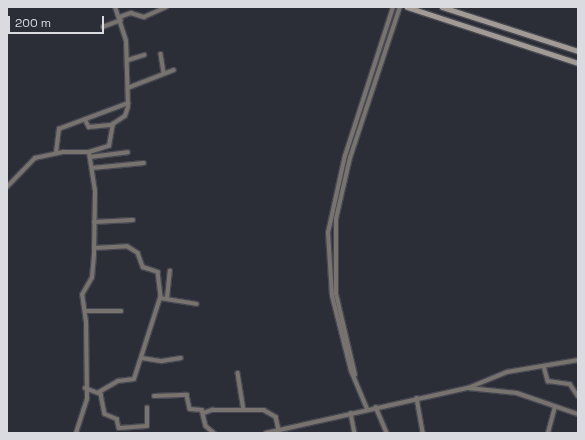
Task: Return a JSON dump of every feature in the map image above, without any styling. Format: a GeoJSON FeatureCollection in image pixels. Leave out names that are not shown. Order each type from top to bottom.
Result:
{"type":"FeatureCollection","features":[{"type":"Feature","properties":{"kind":"street"},"geometry":{"type":"LineString","coordinates":[[85,119],[89,127],[112,125],[125,116],[128,103],[128,60],[120,19],[115,7]]}},
{"type":"Feature","properties":{"kind":"street"},"geometry":{"type":"LineString","coordinates":[[103,27],[131,13],[144,17],[166,7]]}},
{"type":"Feature","properties":{"kind":"street"},"geometry":{"type":"LineString","coordinates":[[367,409],[354,376],[332,296],[328,233],[345,156],[393,7]]}},
{"type":"Feature","properties":{"kind":"street"},"geometry":{"type":"LineString","coordinates":[[354,376],[336,294],[336,219],[350,158],[400,7]]}},
{"type":"Feature","properties":{"kind":"street"},"geometry":{"type":"LineString","coordinates":[[407,7],[578,63]]}},
{"type":"Feature","properties":{"kind":"street"},"geometry":{"type":"LineString","coordinates":[[442,7],[578,51]]}},
{"type":"Feature","properties":{"kind":"street"},"geometry":{"type":"LineString","coordinates":[[161,54],[164,73]]}},
{"type":"Feature","properties":{"kind":"street"},"geometry":{"type":"LineString","coordinates":[[128,60],[144,55]]}},
{"type":"Feature","properties":{"kind":"street"},"geometry":{"type":"LineString","coordinates":[[128,88],[174,70]]}},
{"type":"Feature","properties":{"kind":"street"},"geometry":{"type":"LineString","coordinates":[[56,153],[57,131],[128,103]]}},
{"type":"Feature","properties":{"kind":"street"},"geometry":{"type":"LineString","coordinates":[[7,187],[16,181],[27,162],[56,153],[89,152],[109,146],[112,125]]}},
{"type":"Feature","properties":{"kind":"street"},"geometry":{"type":"LineString","coordinates":[[76,433],[86,403],[85,311],[82,295],[92,278],[94,248],[92,168],[89,152]]}},
{"type":"Feature","properties":{"kind":"street"},"geometry":{"type":"LineString","coordinates":[[90,157],[128,152]]}},
{"type":"Feature","properties":{"kind":"street"},"geometry":{"type":"LineString","coordinates":[[92,168],[144,163]]}},
{"type":"Feature","properties":{"kind":"street"},"geometry":{"type":"LineString","coordinates":[[94,222],[133,220]]}},
{"type":"Feature","properties":{"kind":"street"},"geometry":{"type":"LineString","coordinates":[[85,388],[99,392],[118,381],[134,379],[161,297],[158,272],[143,267],[138,253],[127,246],[94,248]]}},
{"type":"Feature","properties":{"kind":"street"},"geometry":{"type":"LineString","coordinates":[[167,298],[170,271]]}},
{"type":"Feature","properties":{"kind":"street"},"geometry":{"type":"LineString","coordinates":[[161,297],[197,304]]}},
{"type":"Feature","properties":{"kind":"street"},"geometry":{"type":"LineString","coordinates":[[85,311],[121,311]]}},
{"type":"Feature","properties":{"kind":"street"},"geometry":{"type":"LineString","coordinates":[[142,358],[162,362],[181,358]]}},
{"type":"Feature","properties":{"kind":"street"},"geometry":{"type":"LineString","coordinates":[[266,433],[367,409],[468,388],[502,373],[578,360]]}},
{"type":"Feature","properties":{"kind":"street"},"geometry":{"type":"LineString","coordinates":[[544,366],[548,381],[570,384],[578,396]]}},
{"type":"Feature","properties":{"kind":"street"},"geometry":{"type":"LineString","coordinates":[[238,373],[244,409]]}},
{"type":"Feature","properties":{"kind":"street"},"geometry":{"type":"LineString","coordinates":[[468,388],[517,393],[578,414]]}},
{"type":"Feature","properties":{"kind":"street"},"geometry":{"type":"LineString","coordinates":[[99,392],[105,414],[117,419],[120,433]]}},
{"type":"Feature","properties":{"kind":"street"},"geometry":{"type":"LineString","coordinates":[[154,396],[187,395],[190,409],[201,409],[204,413],[206,426],[214,433]]}},
{"type":"Feature","properties":{"kind":"street"},"geometry":{"type":"LineString","coordinates":[[417,398],[423,433]]}},
{"type":"Feature","properties":{"kind":"street"},"geometry":{"type":"LineString","coordinates":[[376,407],[387,433]]}},
{"type":"Feature","properties":{"kind":"street"},"geometry":{"type":"LineString","coordinates":[[548,433],[555,407]]}},
{"type":"Feature","properties":{"kind":"street"},"geometry":{"type":"LineString","coordinates":[[119,428],[147,426],[146,408]]}},
{"type":"Feature","properties":{"kind":"street"},"geometry":{"type":"LineString","coordinates":[[204,413],[244,409],[264,410],[275,415],[279,430]]}},
{"type":"Feature","properties":{"kind":"street"},"geometry":{"type":"LineString","coordinates":[[351,413],[355,433]]}}]}
